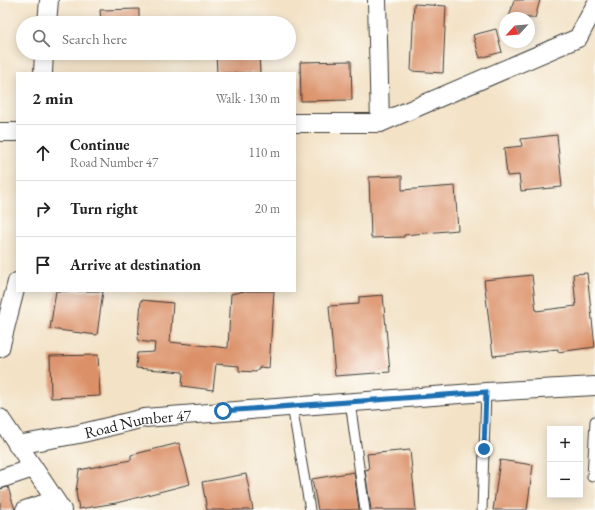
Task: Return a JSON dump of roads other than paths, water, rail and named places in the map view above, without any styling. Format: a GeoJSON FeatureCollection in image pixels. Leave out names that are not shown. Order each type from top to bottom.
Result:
{"type":"FeatureCollection","features":[{"type":"Feature","properties":{"kind":"street"},"geometry":{"type":"LineString","coordinates":[[48,16],[49,0]]}},
{"type":"Feature","properties":{"kind":"street"},"geometry":{"type":"LineString","coordinates":[[377,0],[380,123]]}},
{"type":"Feature","properties":{"kind":"street"},"geometry":{"type":"LineString","coordinates":[[296,122],[380,123],[578,38],[595,6]]}},
{"type":"Feature","properties":{"kind":"street"},"geometry":{"type":"LineString","coordinates":[[43,72],[44,60]]}},
{"type":"Feature","properties":{"kind":"street"},"geometry":{"type":"LineString","coordinates":[[0,132],[16,132]]}},
{"type":"Feature","properties":{"kind":"street"},"geometry":{"type":"LineString","coordinates":[[0,347],[16,286]]}},
{"type":"Feature","properties":{"kind":"street","name":"Road Number 47"},"geometry":{"type":"LineString","coordinates":[[17,444],[79,434],[144,418],[486,392],[595,386]]}},
{"type":"Feature","properties":{"kind":"street"},"geometry":{"type":"LineString","coordinates":[[0,418],[59,505],[26,510]]}},
{"type":"Feature","properties":{"kind":"street"},"geometry":{"type":"LineString","coordinates":[[0,479],[33,468]]}},
{"type":"Feature","properties":{"kind":"lane"},"geometry":{"type":"LineString","coordinates":[[482,510],[486,392]]}},
{"type":"Feature","properties":{"kind":"lane"},"geometry":{"type":"LineString","coordinates":[[350,402],[365,510]]}},
{"type":"Feature","properties":{"kind":"lane"},"geometry":{"type":"LineString","coordinates":[[292,406],[310,510]]}},
{"type":"Feature","properties":{"kind":"lane"},"geometry":{"type":"LineString","coordinates":[[592,477],[595,421]]}}]}
